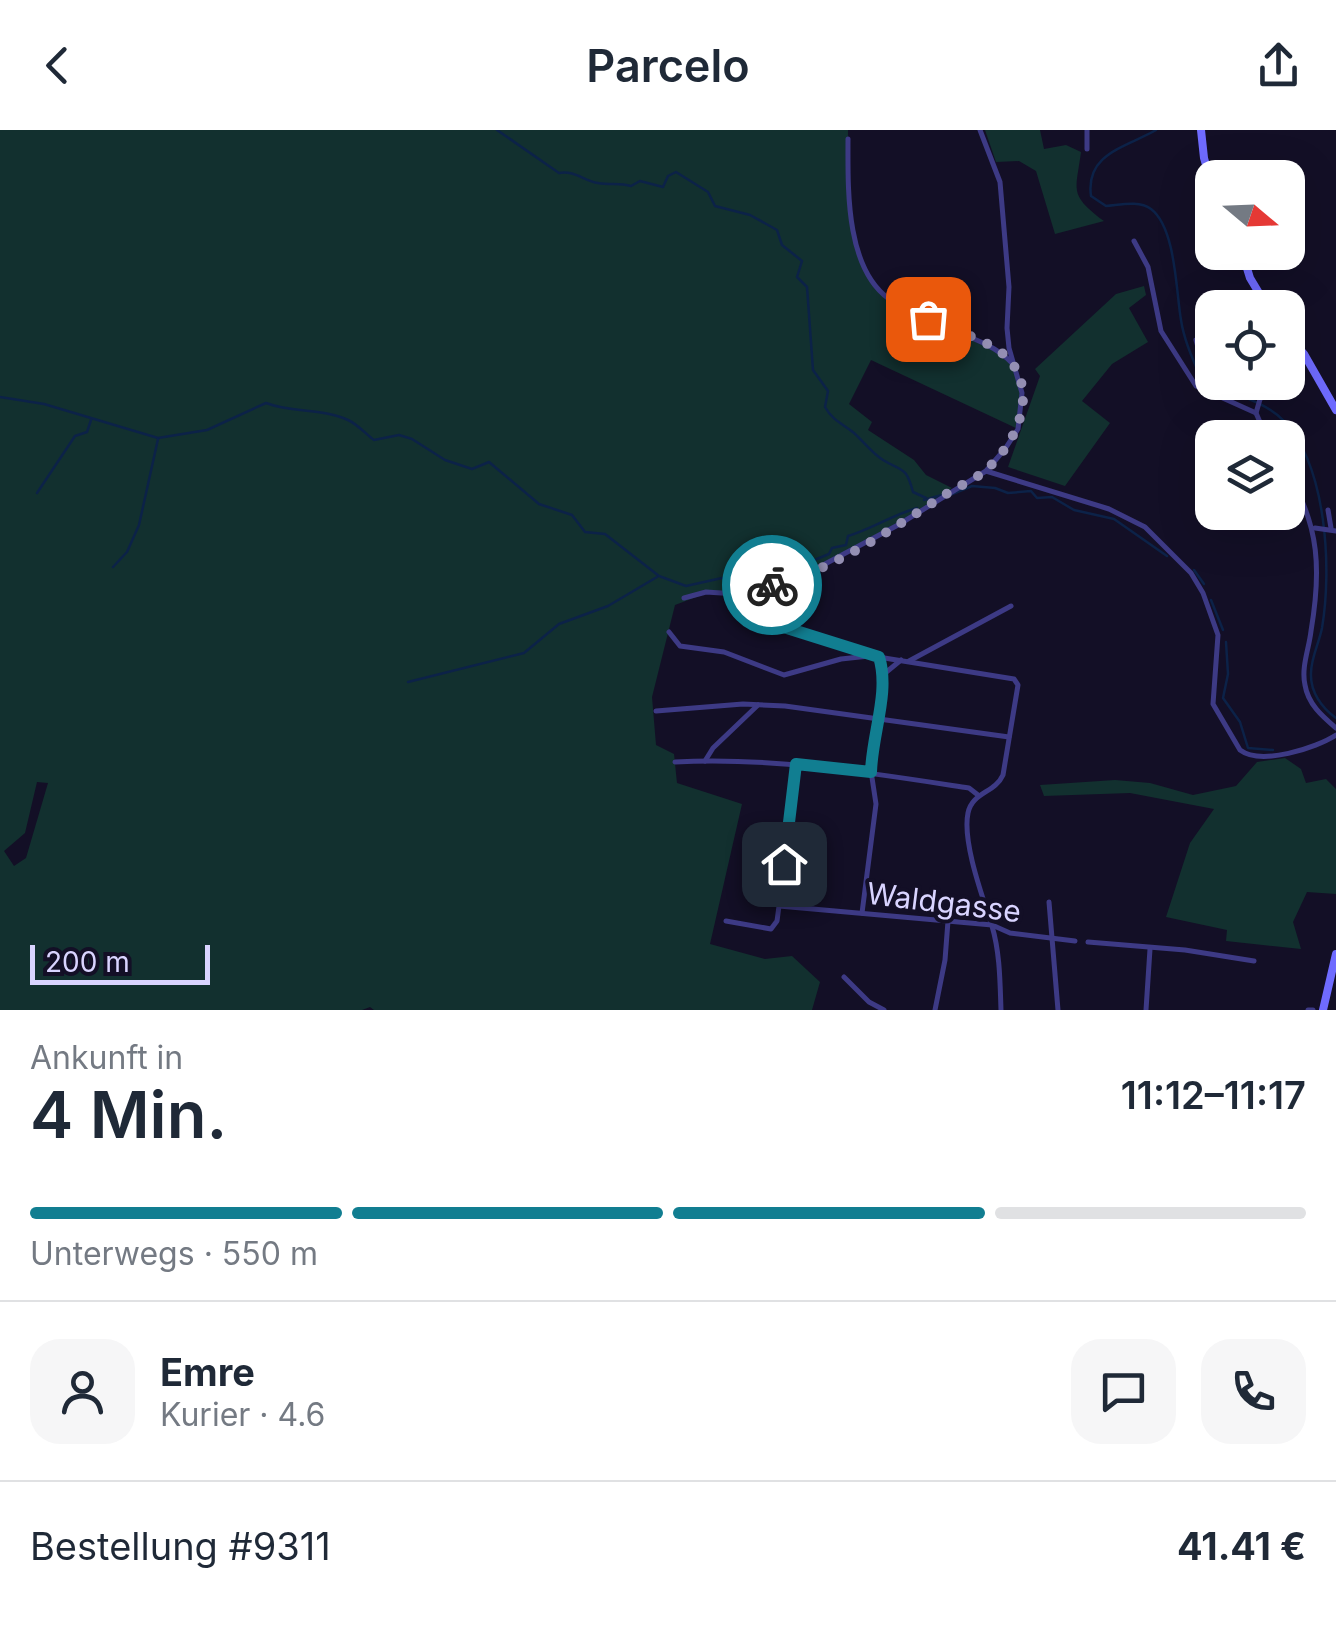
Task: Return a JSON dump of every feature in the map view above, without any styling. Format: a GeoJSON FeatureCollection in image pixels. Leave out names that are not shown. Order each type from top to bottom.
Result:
{"type":"FeatureCollection","features":[{"type":"Feature","properties":{"kind":"main road"},"geometry":{"type":"LineString","coordinates":[[1201,130],[1205,160]]}},
{"type":"Feature","properties":{"kind":"main road"},"geometry":{"type":"LineString","coordinates":[[1305,356],[1336,410]]}},
{"type":"Feature","properties":{"kind":"main road"},"geometry":{"type":"LineString","coordinates":[[1323,1010],[1336,954]]}},
{"type":"Feature","properties":{"kind":"street"},"geometry":{"type":"LineString","coordinates":[[684,598],[706,592],[737,594],[783,583],[825,564],[986,471],[1018,428],[1022,393],[1007,328],[1009,288],[1000,182],[980,130]]}},
{"type":"Feature","properties":{"kind":"street"},"geometry":{"type":"LineString","coordinates":[[1087,130],[1087,148]]}},
{"type":"Feature","properties":{"kind":"street"},"geometry":{"type":"LineString","coordinates":[[848,139],[850,221],[858,251],[882,293],[905,308],[971,336],[1014,365]]}},
{"type":"Feature","properties":{"kind":"street"},"geometry":{"type":"LineString","coordinates":[[1134,240],[1148,267],[1161,330],[1196,386],[1259,405]]}},
{"type":"Feature","properties":{"kind":"street"},"geometry":{"type":"LineString","coordinates":[[1251,400],[1259,405]]}},
{"type":"Feature","properties":{"kind":"street"},"geometry":{"type":"LineString","coordinates":[[1260,400],[1263,420]]}},
{"type":"Feature","properties":{"kind":"street"},"geometry":{"type":"LineString","coordinates":[[986,471],[1109,509],[1145,527],[1191,573],[1203,593],[1218,636],[1213,704],[1240,750],[1247,755],[1311,748],[1336,732],[1312,703],[1304,679],[1328,510]]}},
{"type":"Feature","properties":{"kind":"street"},"geometry":{"type":"LineString","coordinates":[[1305,499],[1325,528]]}},
{"type":"Feature","properties":{"kind":"street"},"geometry":{"type":"LineString","coordinates":[[737,594],[736,605],[742,614],[875,656],[1014,679],[1018,685],[999,784],[978,795],[968,812],[984,906],[1000,968],[1001,1010]]}},
{"type":"Feature","properties":{"kind":"street"},"geometry":{"type":"LineString","coordinates":[[884,674],[1010,606]]}},
{"type":"Feature","properties":{"kind":"street"},"geometry":{"type":"LineString","coordinates":[[669,632],[680,646],[724,652],[784,675],[841,659],[875,656]]}},
{"type":"Feature","properties":{"kind":"street"},"geometry":{"type":"LineString","coordinates":[[862,913],[876,804],[871,772],[884,674],[875,656]]}},
{"type":"Feature","properties":{"kind":"street"},"geometry":{"type":"LineString","coordinates":[[656,711],[758,705],[877,717],[1009,737]]}},
{"type":"Feature","properties":{"kind":"street"},"geometry":{"type":"LineString","coordinates":[[705,760],[712,748],[758,705]]}},
{"type":"Feature","properties":{"kind":"street"},"geometry":{"type":"LineString","coordinates":[[675,762],[796,764],[871,772],[969,788],[978,795]]}},
{"type":"Feature","properties":{"kind":"street"},"geometry":{"type":"LineString","coordinates":[[726,921],[771,929],[780,906],[796,764]]}},
{"type":"Feature","properties":{"kind":"street"},"geometry":{"type":"LineString","coordinates":[[1049,902],[1058,1010]]}},
{"type":"Feature","properties":{"kind":"street","name":"Waldgasse"},"geometry":{"type":"LineString","coordinates":[[780,906],[992,925],[1010,933],[1075,941]]}},
{"type":"Feature","properties":{"kind":"street"},"geometry":{"type":"LineString","coordinates":[[935,1010],[948,922]]}},
{"type":"Feature","properties":{"kind":"street"},"geometry":{"type":"LineString","coordinates":[[1088,942],[1185,950],[1254,961]]}},
{"type":"Feature","properties":{"kind":"street"},"geometry":{"type":"LineString","coordinates":[[1146,1010],[1150,949]]}},
{"type":"Feature","properties":{"kind":"street"},"geometry":{"type":"LineString","coordinates":[[844,978],[869,1002],[884,1010]]}},
{"type":"Feature","properties":{"kind":"green space"},"geometry":{"type":"Polygon","coordinates":[[[0,130],[848,130],[852,221],[856,243],[875,283],[890,300],[1005,356],[1020,379],[1022,393],[1018,429],[871,360],[849,404],[872,422],[868,430],[914,460],[926,475],[952,488],[880,535],[784,582],[738,592],[707,593],[675,605],[652,697],[656,745],[674,754],[677,783],[742,804],[710,944],[765,959],[792,956],[820,982],[812,1010],[0,1010],[0,130]],[[37,782],[25,833],[4,851],[14,866],[26,858],[48,783],[37,782]]]}},
{"type":"Feature","properties":{"kind":"green space"},"geometry":{"type":"Polygon","coordinates":[[[985,130],[1040,130],[1044,149],[1066,145],[1081,152],[1077,191],[1104,221],[1055,234],[1036,171],[1019,161],[996,162],[985,130]]]}},
{"type":"Feature","properties":{"kind":"green space"},"geometry":{"type":"Polygon","coordinates":[[[1144,286],[1146,295],[1129,308],[1148,342],[1112,364],[1082,401],[1110,423],[1065,486],[1008,467],[1040,376],[1035,369],[1116,294],[1144,286]]]}},
{"type":"Feature","properties":{"kind":"green space"},"geometry":{"type":"Polygon","coordinates":[[[1285,758],[1301,769],[1306,783],[1326,779],[1336,789],[1336,894],[1307,892],[1293,922],[1301,949],[1226,941],[1227,930],[1166,917],[1190,843],[1214,809],[1130,793],[1044,796],[1040,785],[1115,780],[1150,783],[1193,795],[1236,786],[1257,762],[1285,758]]]}},
{"type":"Feature","properties":{"kind":"waterway"},"geometry":{"type":"LineString","coordinates":[[497,130],[559,173],[593,182],[631,186],[640,181],[663,187],[668,176],[676,172],[708,192],[715,206],[750,215],[777,230],[782,245],[802,261],[797,277],[807,287],[813,370],[828,391],[825,407],[879,457],[903,471],[913,492],[926,498]]}},
{"type":"Feature","properties":{"kind":"waterway"},"geometry":{"type":"LineString","coordinates":[[1156,130],[1101,161],[1091,182],[1091,196],[1106,206],[1146,206],[1159,218],[1170,245],[1184,335],[1202,379],[1276,414],[1298,441],[1309,464],[1318,491],[1326,549],[1325,604],[1311,680],[1318,699],[1336,718]]}},
{"type":"Feature","properties":{"kind":"waterway"},"geometry":{"type":"LineString","coordinates":[[0,397],[44,404],[158,438],[207,430],[266,403],[338,416],[374,440],[399,435],[445,460],[472,469],[489,462],[539,504],[572,515],[585,532],[605,534],[659,576],[686,586],[722,578],[747,584],[761,582],[829,554],[832,548],[846,545],[848,536],[917,508]]}},
{"type":"Feature","properties":{"kind":"waterway"},"geometry":{"type":"LineString","coordinates":[[37,493],[75,436],[87,432],[91,420]]}},
{"type":"Feature","properties":{"kind":"waterway"},"geometry":{"type":"LineString","coordinates":[[113,567],[127,552],[139,525],[158,439]]}},
{"type":"Feature","properties":{"kind":"waterway"},"geometry":{"type":"LineString","coordinates":[[950,495],[972,486],[1008,493],[1031,491],[1037,498],[1052,497],[1074,510],[1114,519],[1167,556]]}},
{"type":"Feature","properties":{"kind":"waterway"},"geometry":{"type":"LineString","coordinates":[[924,500],[942,495]]}},
{"type":"Feature","properties":{"kind":"waterway"},"geometry":{"type":"LineString","coordinates":[[1194,570],[1204,584]]}},
{"type":"Feature","properties":{"kind":"waterway"},"geometry":{"type":"LineString","coordinates":[[408,682],[524,653],[559,624],[608,606],[657,577]]}},
{"type":"Feature","properties":{"kind":"waterway"},"geometry":{"type":"LineString","coordinates":[[1211,600],[1223,630]]}},
{"type":"Feature","properties":{"kind":"waterway"},"geometry":{"type":"LineString","coordinates":[[1226,642],[1228,674],[1223,698],[1240,722],[1248,748],[1273,750]]}},
{"type":"Feature","properties":{"kind":"way so far"},"geometry":{"type":"LineString","coordinates":[[772,585],[864,544],[986,471],[1018,428],[1022,393],[1014,365],[971,336],[928,319]]}},
{"type":"Feature","properties":{"kind":"route"},"geometry":{"type":"LineString","coordinates":[[772,585],[737,594],[736,605],[742,614],[879,657],[884,674],[871,772],[796,764],[784,864]]}}]}
